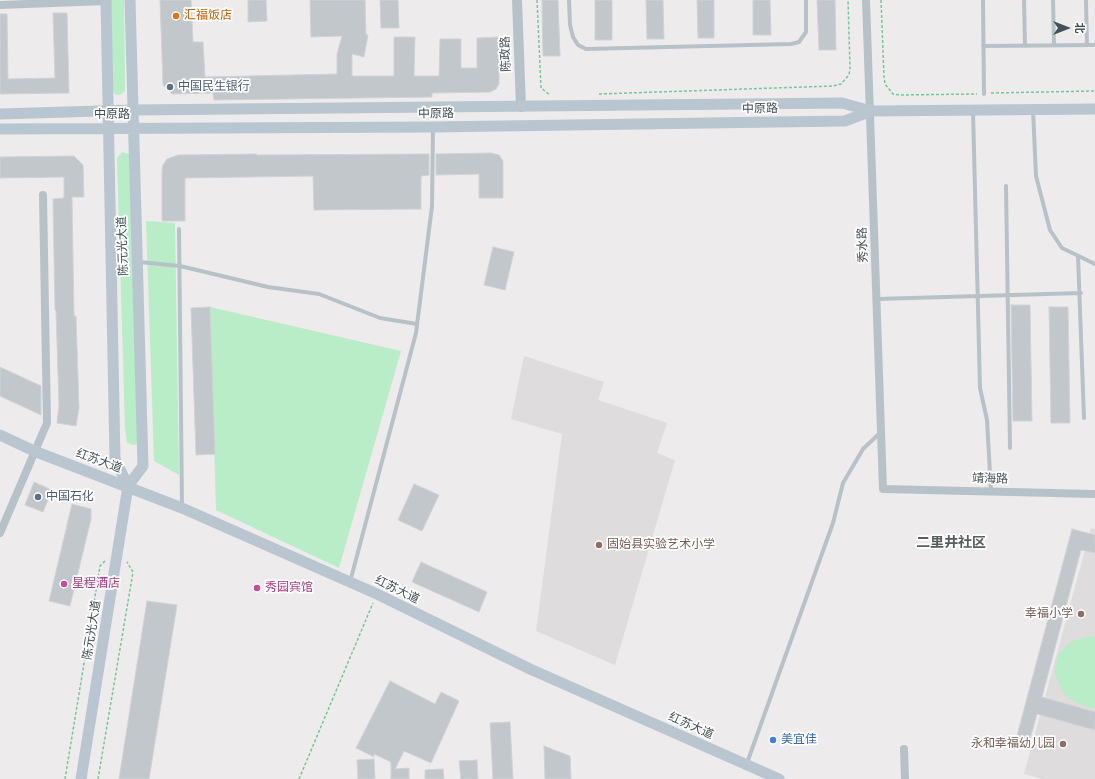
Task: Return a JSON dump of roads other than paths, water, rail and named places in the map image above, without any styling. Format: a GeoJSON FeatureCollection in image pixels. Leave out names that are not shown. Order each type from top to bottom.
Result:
{"type":"FeatureCollection","features":[{"type":"Feature","properties":{"kind":"main road","name":"陈元光大道"},"geometry":{"type":"LineString","coordinates":[[106,0],[115,459],[128,486]]}},
{"type":"Feature","properties":{"kind":"main road","name":"陈元光大道"},"geometry":{"type":"LineString","coordinates":[[81,779],[128,486],[143,466],[136,262],[130,0]]}},
{"type":"Feature","properties":{"kind":"main road","name":"中原路"},"geometry":{"type":"LineString","coordinates":[[0,114],[107,112],[133,110],[842,103],[870,111],[1095,109]]}},
{"type":"Feature","properties":{"kind":"main road","name":"中原路"},"geometry":{"type":"LineString","coordinates":[[0,129],[108,127],[433,127],[844,121],[870,111]]}},
{"type":"Feature","properties":{"kind":"main road","name":"红苏大道"},"geometry":{"type":"LineString","coordinates":[[0,435],[34,451],[182,508],[350,582],[530,669],[779,779]]}},
{"type":"Feature","properties":{"kind":"street"},"geometry":{"type":"LineString","coordinates":[[0,5],[106,0]]}},
{"type":"Feature","properties":{"kind":"street","name":"陈政路"},"geometry":{"type":"LineString","coordinates":[[517,0],[521,107]]}},
{"type":"Feature","properties":{"kind":"street","name":"秀水路"},"geometry":{"type":"LineString","coordinates":[[866,0],[883,488]]}},
{"type":"Feature","properties":{"kind":"street"},"geometry":{"type":"LineString","coordinates":[[0,533],[47,423],[44,195]]}},
{"type":"Feature","properties":{"kind":"street","name":"靖海路"},"geometry":{"type":"LineString","coordinates":[[883,488],[1095,494]]}},
{"type":"Feature","properties":{"kind":"street"},"geometry":{"type":"LineString","coordinates":[[904,749],[905,779]]}},
{"type":"Feature","properties":{"kind":"lane"},"geometry":{"type":"LineString","coordinates":[[570,0],[570,25],[573,37],[578,45],[586,49],[791,44],[799,42],[806,32],[806,0]]}},
{"type":"Feature","properties":{"kind":"lane"},"geometry":{"type":"LineString","coordinates":[[983,0],[984,94]]}},
{"type":"Feature","properties":{"kind":"lane"},"geometry":{"type":"LineString","coordinates":[[1024,0],[1025,46]]}},
{"type":"Feature","properties":{"kind":"lane"},"geometry":{"type":"LineString","coordinates":[[1053,0],[1054,45]]}},
{"type":"Feature","properties":{"kind":"lane"},"geometry":{"type":"LineString","coordinates":[[1086,0],[1087,45]]}},
{"type":"Feature","properties":{"kind":"lane"},"geometry":{"type":"LineString","coordinates":[[984,46],[1095,45]]}},
{"type":"Feature","properties":{"kind":"lane"},"geometry":{"type":"LineString","coordinates":[[1033,109],[1036,176],[1050,230],[1062,248],[1095,264]]}},
{"type":"Feature","properties":{"kind":"lane"},"geometry":{"type":"LineString","coordinates":[[973,111],[980,388],[986,420],[991,491]]}},
{"type":"Feature","properties":{"kind":"lane"},"geometry":{"type":"LineString","coordinates":[[350,582],[417,324],[432,206],[433,127]]}},
{"type":"Feature","properties":{"kind":"lane"},"geometry":{"type":"LineString","coordinates":[[1006,186],[1010,448]]}},
{"type":"Feature","properties":{"kind":"lane"},"geometry":{"type":"LineString","coordinates":[[179,229],[182,508]]}},
{"type":"Feature","properties":{"kind":"lane"},"geometry":{"type":"LineString","coordinates":[[1078,256],[1084,418]]}},
{"type":"Feature","properties":{"kind":"lane"},"geometry":{"type":"LineString","coordinates":[[136,262],[180,266],[268,287],[319,294],[380,318],[417,324]]}},
{"type":"Feature","properties":{"kind":"lane"},"geometry":{"type":"LineString","coordinates":[[876,299],[1080,293]]}},
{"type":"Feature","properties":{"kind":"lane"},"geometry":{"type":"LineString","coordinates":[[746,764],[833,523],[843,483],[863,449],[880,433]]}},
{"type":"Feature","properties":{"kind":"place","name":"汇福饭店"},"geometry":{"type":"Point","coordinates":[176,16]}},
{"type":"Feature","properties":{"kind":"place","name":"中国民生银行"},"geometry":{"type":"Point","coordinates":[170,87]}},
{"type":"Feature","properties":{"kind":"place","name":"中国石化"},"geometry":{"type":"Point","coordinates":[38,497]}},
{"type":"Feature","properties":{"kind":"place","name":"固始县实验艺术小学"},"geometry":{"type":"Point","coordinates":[599,545]}},
{"type":"Feature","properties":{"kind":"place","name":"星程酒店"},"geometry":{"type":"Point","coordinates":[64,584]}},
{"type":"Feature","properties":{"kind":"place","name":"秀园宾馆"},"geometry":{"type":"Point","coordinates":[257,588]}},
{"type":"Feature","properties":{"kind":"place","name":"幸福小学"},"geometry":{"type":"Point","coordinates":[1081,614]}},
{"type":"Feature","properties":{"kind":"place","name":"美宜佳"},"geometry":{"type":"Point","coordinates":[773,740]}},
{"type":"Feature","properties":{"kind":"place","name":"永和幸福幼儿园"},"geometry":{"type":"Point","coordinates":[1063,744]}},
{"type":"Feature","properties":{"kind":"district","name":"二里井社区"},"geometry":{"type":"Point","coordinates":[951,543]}}]}
